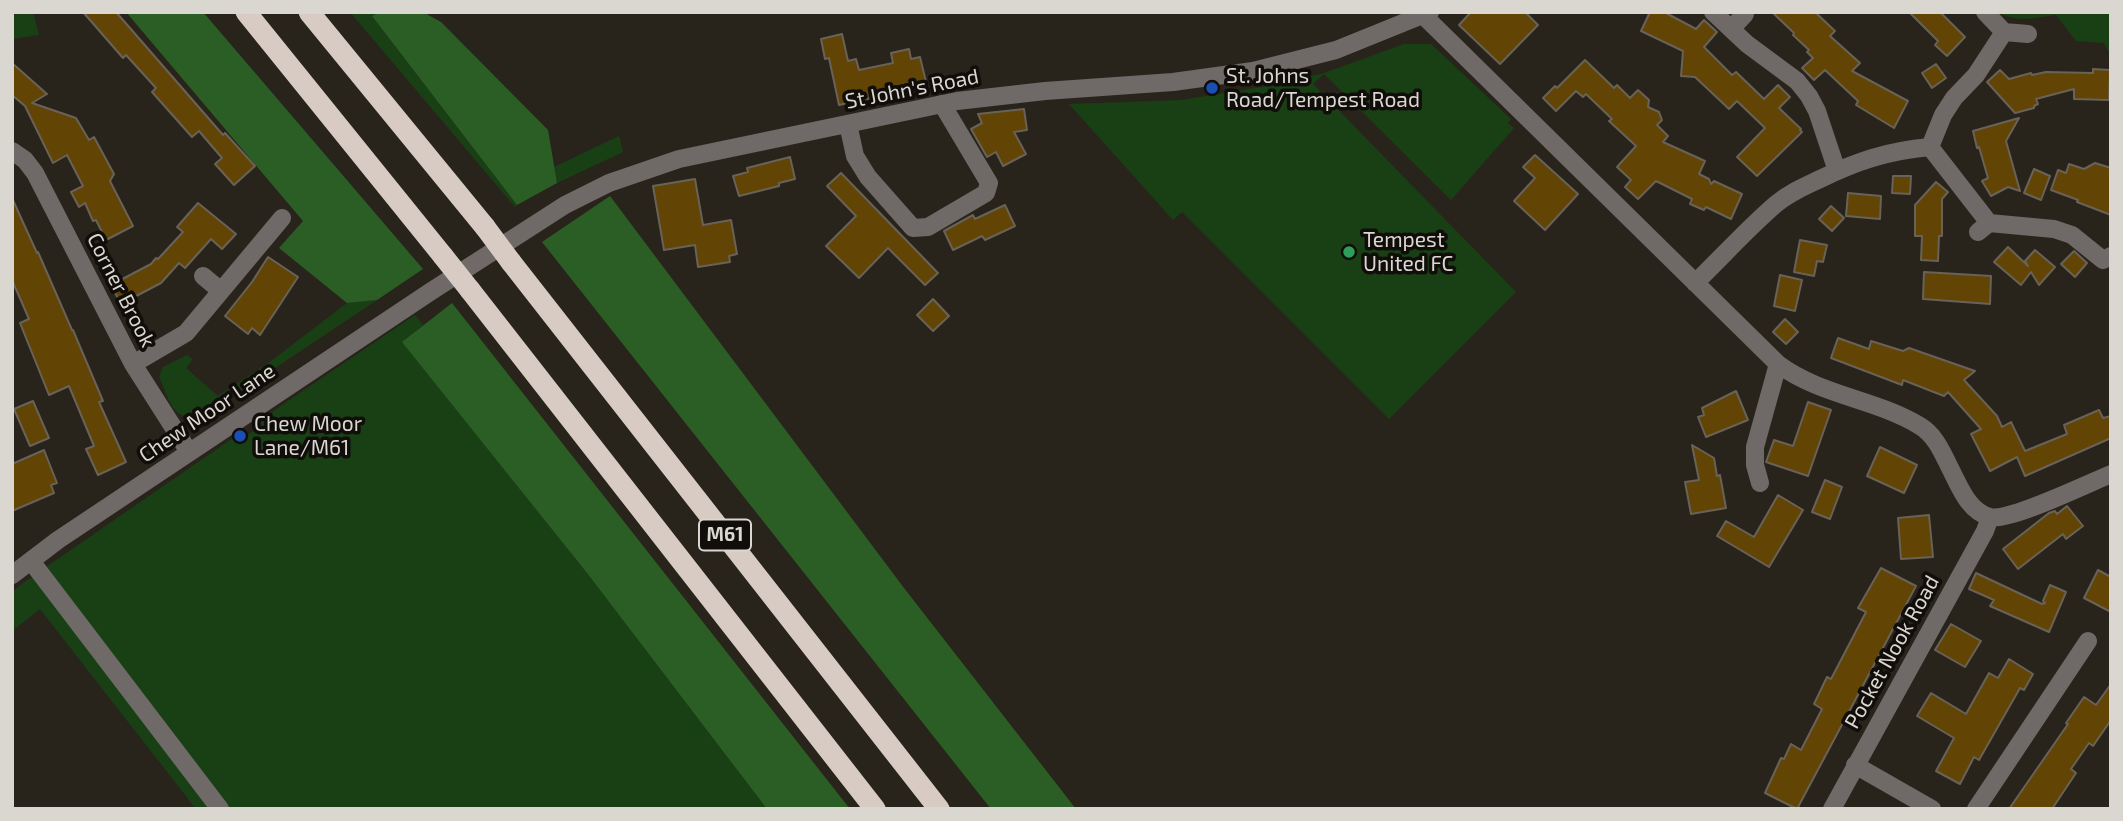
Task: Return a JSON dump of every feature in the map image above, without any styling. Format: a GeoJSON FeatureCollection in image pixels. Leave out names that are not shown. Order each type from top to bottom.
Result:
{"type":"FeatureCollection","features":[{"type":"Feature","properties":{"kind":"highway","name":"M61"},"geometry":{"type":"LineString","coordinates":[[246,12],[470,290],[875,809]]}},
{"type":"Feature","properties":{"kind":"highway","name":"M61"},"geometry":{"type":"LineString","coordinates":[[309,12],[485,227],[939,809]]}},
{"type":"Feature","properties":{"kind":"street"},"geometry":{"type":"LineString","coordinates":[[1713,12],[1747,44],[1797,81],[1809,96],[1817,111],[1837,171]]}},
{"type":"Feature","properties":{"kind":"street"},"geometry":{"type":"LineString","coordinates":[[1427,14],[1778,364],[1794,376],[1908,419],[1924,428],[1933,437],[1966,499],[1976,509],[1990,517],[2001,517],[2020,512],[2111,474]]}},
{"type":"Feature","properties":{"kind":"street","name":"St John's Road"},"geometry":{"type":"LineString","coordinates":[[430,292],[565,205],[609,183],[679,159],[942,104],[1045,91],[1173,82],[1253,71],[1336,50],[1427,14]]}},
{"type":"Feature","properties":{"kind":"street"},"geometry":{"type":"LineString","coordinates":[[1731,29],[1745,14]]}},
{"type":"Feature","properties":{"kind":"street"},"geometry":{"type":"LineString","coordinates":[[1986,14],[2004,32],[2028,34]]}},
{"type":"Feature","properties":{"kind":"street"},"geometry":{"type":"LineString","coordinates":[[1930,146],[1954,98],[1976,75],[2004,32]]}},
{"type":"Feature","properties":{"kind":"street"},"geometry":{"type":"LineString","coordinates":[[848,124],[855,156],[868,177],[913,228],[928,227],[986,194],[989,183],[942,104]]}},
{"type":"Feature","properties":{"kind":"street"},"geometry":{"type":"LineString","coordinates":[[1695,283],[1776,204],[1793,191],[1876,155],[1930,146]]}},
{"type":"Feature","properties":{"kind":"street"},"geometry":{"type":"LineString","coordinates":[[1930,146],[1984,227],[2026,225],[2054,229],[2072,235],[2103,260],[2111,257]]}},
{"type":"Feature","properties":{"kind":"street","name":"Corner Brook"},"geometry":{"type":"LineString","coordinates":[[12,151],[25,160],[35,173],[133,364],[189,452]]}},
{"type":"Feature","properties":{"kind":"street"},"geometry":{"type":"LineString","coordinates":[[133,364],[186,333],[282,218]]}},
{"type":"Feature","properties":{"kind":"street"},"geometry":{"type":"LineString","coordinates":[[203,276],[221,291]]}},
{"type":"Feature","properties":{"kind":"street","name":"Chew Moor Lane"},"geometry":{"type":"LineString","coordinates":[[12,576],[58,540],[430,292]]}},
{"type":"Feature","properties":{"kind":"street"},"geometry":{"type":"LineString","coordinates":[[1760,483],[1755,465],[1755,447],[1778,364]]}},
{"type":"Feature","properties":{"kind":"street","name":"Pocket Nook Road"},"geometry":{"type":"LineString","coordinates":[[1832,809],[1985,531],[1990,517]]}},
{"type":"Feature","properties":{"kind":"street"},"geometry":{"type":"LineString","coordinates":[[32,561],[219,809]]}},
{"type":"Feature","properties":{"kind":"street"},"geometry":{"type":"LineString","coordinates":[[1976,809],[2088,641]]}},
{"type":"Feature","properties":{"kind":"street"},"geometry":{"type":"LineString","coordinates":[[1855,765],[1932,809]]}},
{"type":"Feature","properties":{"kind":"green space"},"geometry":{"type":"Polygon","coordinates":[[[12,12],[33,12],[39,35],[12,39],[12,12]]]}},
{"type":"Feature","properties":{"kind":"green space"},"geometry":{"type":"Polygon","coordinates":[[[126,12],[203,12],[423,269],[377,300],[347,303],[279,248],[303,221],[126,12]]]}},
{"type":"Feature","properties":{"kind":"green space"},"geometry":{"type":"Polygon","coordinates":[[[350,12],[380,12],[372,16],[517,205],[515,207],[350,12]]]}},
{"type":"Feature","properties":{"kind":"green space"},"geometry":{"type":"Polygon","coordinates":[[[380,12],[423,12],[441,22],[548,130],[557,183],[517,205],[372,16],[380,12]]]}},
{"type":"Feature","properties":{"kind":"green space"},"geometry":{"type":"Polygon","coordinates":[[[1998,12],[2111,12],[2111,56],[2104,43],[2076,41],[2056,15],[2019,19],[1998,12]]]}},
{"type":"Feature","properties":{"kind":"green space","name":"Tempest United FC"},"geometry":{"type":"Polygon","coordinates":[[[1404,44],[1431,44],[1511,119],[1508,123],[1514,128],[1451,200],[1324,74],[1313,84],[1516,292],[1389,419],[1182,212],[1173,220],[1069,104],[1181,100],[1262,87],[1324,73],[1404,44]]]}},
{"type":"Feature","properties":{"kind":"green space"},"geometry":{"type":"Polygon","coordinates":[[[619,136],[623,152],[557,183],[554,167],[619,136]]]}},
{"type":"Feature","properties":{"kind":"green space"},"geometry":{"type":"Polygon","coordinates":[[[610,196],[904,588],[1076,809],[991,809],[542,242],[610,196]]]}},
{"type":"Feature","properties":{"kind":"green space"},"geometry":{"type":"Polygon","coordinates":[[[377,300],[200,418],[183,416],[169,401],[159,377],[163,367],[187,355],[193,359],[186,368],[218,396],[271,361],[347,303],[377,300]]]}},
{"type":"Feature","properties":{"kind":"green space"},"geometry":{"type":"Polygon","coordinates":[[[452,303],[850,809],[767,809],[587,573],[402,342],[452,303]]]}},
{"type":"Feature","properties":{"kind":"green space"},"geometry":{"type":"Polygon","coordinates":[[[415,315],[423,325],[403,342],[587,573],[767,809],[196,809],[40,609],[12,631],[12,592],[23,583],[233,438],[236,443],[259,427],[257,422],[415,315]]]}},
{"type":"Feature","properties":{"kind":"building"},"geometry":{"type":"Polygon","coordinates":[[[83,12],[116,12],[223,135],[225,133],[255,166],[234,185],[215,164],[222,158],[199,131],[192,137],[152,92],[156,88],[126,55],[123,58],[83,12]]]}},
{"type":"Feature","properties":{"kind":"building"},"geometry":{"type":"Polygon","coordinates":[[[1471,12],[1525,12],[1538,25],[1500,64],[1459,25],[1471,12]]]}},
{"type":"Feature","properties":{"kind":"building"},"geometry":{"type":"Polygon","coordinates":[[[1650,12],[1664,12],[1696,29],[1704,20],[1717,32],[1704,47],[1732,75],[1736,72],[1764,99],[1778,85],[1790,97],[1779,108],[1802,132],[1757,176],[1737,157],[1765,128],[1737,101],[1729,109],[1695,77],[1681,76],[1683,51],[1641,31],[1650,12]]]}},
{"type":"Feature","properties":{"kind":"building"},"geometry":{"type":"Polygon","coordinates":[[[1772,12],[1815,12],[1835,31],[1830,36],[1860,63],[1852,71],[1908,101],[1894,128],[1856,105],[1858,101],[1825,70],[1814,80],[1802,68],[1813,58],[1807,52],[1809,50],[1772,12]]]}},
{"type":"Feature","properties":{"kind":"building"},"geometry":{"type":"Polygon","coordinates":[[[1909,12],[1940,12],[1965,37],[1947,56],[1935,45],[1938,41],[1909,12]]]}},
{"type":"Feature","properties":{"kind":"building"},"geometry":{"type":"Polygon","coordinates":[[[842,34],[848,61],[856,59],[859,70],[893,63],[891,53],[909,49],[911,59],[920,57],[927,86],[839,105],[829,58],[825,59],[821,39],[842,34]]]}},
{"type":"Feature","properties":{"kind":"building"},"geometry":{"type":"Polygon","coordinates":[[[1585,60],[1614,88],[1617,85],[1630,98],[1638,90],[1649,100],[1648,107],[1659,112],[1662,120],[1657,125],[1668,136],[1663,142],[1705,161],[1699,174],[1709,179],[1711,184],[1714,181],[1742,194],[1731,219],[1706,207],[1704,210],[1690,204],[1692,199],[1656,181],[1638,199],[1625,187],[1631,180],[1617,167],[1636,146],[1609,121],[1612,119],[1586,94],[1583,97],[1576,91],[1556,111],[1543,98],[1585,60]]]}},
{"type":"Feature","properties":{"kind":"building"},"geometry":{"type":"Polygon","coordinates":[[[12,63],[47,94],[32,103],[76,118],[89,140],[94,137],[114,174],[110,181],[133,226],[106,240],[85,203],[79,207],[71,192],[83,186],[67,155],[53,163],[25,106],[12,95],[12,63]]]}},
{"type":"Feature","properties":{"kind":"building"},"geometry":{"type":"Polygon","coordinates":[[[1936,64],[1946,78],[1932,88],[1922,73],[1936,64]]]}},
{"type":"Feature","properties":{"kind":"building"},"geometry":{"type":"Polygon","coordinates":[[[2093,69],[2110,70],[2109,100],[2074,99],[2074,89],[2036,99],[2038,104],[2034,108],[2015,113],[1987,82],[2000,70],[2009,79],[2031,73],[2093,73],[2093,69]]]}},
{"type":"Feature","properties":{"kind":"building"},"geometry":{"type":"Polygon","coordinates":[[[1024,109],[1027,130],[1014,132],[1026,154],[1003,166],[996,152],[987,157],[971,129],[982,123],[978,114],[1024,109]]]}},
{"type":"Feature","properties":{"kind":"building"},"geometry":{"type":"Polygon","coordinates":[[[2019,118],[2006,141],[2020,191],[2008,187],[1991,196],[1982,181],[1988,178],[1973,131],[2019,118]]]}},
{"type":"Feature","properties":{"kind":"building"},"geometry":{"type":"Polygon","coordinates":[[[1535,155],[1578,194],[1545,230],[1514,201],[1535,178],[1523,167],[1535,155]]]}},
{"type":"Feature","properties":{"kind":"building"},"geometry":{"type":"Polygon","coordinates":[[[790,157],[795,179],[739,196],[733,176],[748,172],[747,168],[790,157]]]}},
{"type":"Feature","properties":{"kind":"building"},"geometry":{"type":"Polygon","coordinates":[[[2095,163],[2111,168],[2111,215],[2051,190],[2058,170],[2066,173],[2069,164],[2084,169],[2095,163]]]}},
{"type":"Feature","properties":{"kind":"building"},"geometry":{"type":"Polygon","coordinates":[[[2034,169],[2050,176],[2041,200],[2024,193],[2034,169]]]}},
{"type":"Feature","properties":{"kind":"building"},"geometry":{"type":"Polygon","coordinates":[[[841,173],[938,273],[925,285],[888,248],[859,278],[826,246],[856,216],[827,186],[841,173]]]}},
{"type":"Feature","properties":{"kind":"building"},"geometry":{"type":"Polygon","coordinates":[[[1893,176],[1911,176],[1910,194],[1892,193],[1893,176]]]}},
{"type":"Feature","properties":{"kind":"building"},"geometry":{"type":"Polygon","coordinates":[[[695,179],[703,225],[731,220],[737,254],[729,256],[730,262],[698,267],[695,245],[664,250],[653,186],[695,179]]]}},
{"type":"Feature","properties":{"kind":"building"},"geometry":{"type":"Polygon","coordinates":[[[1936,182],[1948,192],[1942,199],[1942,236],[1939,236],[1938,261],[1921,260],[1922,236],[1915,236],[1915,205],[1936,182]]]}},
{"type":"Feature","properties":{"kind":"building"},"geometry":{"type":"Polygon","coordinates":[[[1848,193],[1881,196],[1880,219],[1846,216],[1848,193]]]}},
{"type":"Feature","properties":{"kind":"building"},"geometry":{"type":"Polygon","coordinates":[[[12,198],[73,330],[103,401],[99,402],[126,462],[98,475],[86,449],[94,446],[69,386],[49,395],[20,323],[29,319],[12,280],[12,198]]]}},
{"type":"Feature","properties":{"kind":"building"},"geometry":{"type":"Polygon","coordinates":[[[198,203],[236,234],[222,249],[211,239],[185,268],[179,263],[161,283],[121,304],[111,285],[158,259],[183,232],[177,227],[198,203]]]}},
{"type":"Feature","properties":{"kind":"building"},"geometry":{"type":"Polygon","coordinates":[[[1005,205],[1015,226],[985,240],[982,236],[953,250],[944,231],[973,215],[975,219],[1005,205]]]}},
{"type":"Feature","properties":{"kind":"building"},"geometry":{"type":"Polygon","coordinates":[[[1831,206],[1844,218],[1832,231],[1819,219],[1831,206]]]}},
{"type":"Feature","properties":{"kind":"building"},"geometry":{"type":"Polygon","coordinates":[[[1800,240],[1827,245],[1823,262],[1817,261],[1814,276],[1794,272],[1800,240]]]}},
{"type":"Feature","properties":{"kind":"building"},"geometry":{"type":"Polygon","coordinates":[[[2008,247],[2028,266],[2025,261],[2035,250],[2055,267],[2039,285],[2031,272],[2021,285],[1994,262],[2008,247]]]}},
{"type":"Feature","properties":{"kind":"building"},"geometry":{"type":"Polygon","coordinates":[[[2074,251],[2087,263],[2075,277],[2061,264],[2074,251]]]}},
{"type":"Feature","properties":{"kind":"building"},"geometry":{"type":"Polygon","coordinates":[[[268,257],[298,277],[260,335],[252,328],[248,334],[225,316],[268,257]]]}},
{"type":"Feature","properties":{"kind":"building"},"geometry":{"type":"Polygon","coordinates":[[[1924,272],[1991,276],[1990,304],[1923,299],[1924,272]]]}},
{"type":"Feature","properties":{"kind":"building"},"geometry":{"type":"Polygon","coordinates":[[[1780,275],[1802,280],[1795,311],[1774,306],[1780,275]]]}},
{"type":"Feature","properties":{"kind":"building"},"geometry":{"type":"Polygon","coordinates":[[[933,299],[949,316],[933,331],[917,315],[933,299]]]}},
{"type":"Feature","properties":{"kind":"building"},"geometry":{"type":"Polygon","coordinates":[[[1785,319],[1798,332],[1786,344],[1773,332],[1785,319]]]}},
{"type":"Feature","properties":{"kind":"building"},"geometry":{"type":"Polygon","coordinates":[[[1838,338],[1869,349],[1871,341],[1903,351],[1909,348],[1975,371],[1964,380],[1997,416],[2002,427],[2011,422],[2025,451],[2067,434],[2064,425],[2099,410],[2103,418],[2111,416],[2111,438],[2025,476],[2017,457],[1990,471],[1971,434],[1981,429],[1948,392],[1944,396],[1903,380],[1902,385],[1831,358],[1838,338]]]}},
{"type":"Feature","properties":{"kind":"building"},"geometry":{"type":"Polygon","coordinates":[[[1736,391],[1748,420],[1706,437],[1698,417],[1704,415],[1702,408],[1736,391]]]}},
{"type":"Feature","properties":{"kind":"building"},"geometry":{"type":"Polygon","coordinates":[[[33,401],[49,438],[30,446],[14,409],[33,401]]]}},
{"type":"Feature","properties":{"kind":"building"},"geometry":{"type":"Polygon","coordinates":[[[1808,402],[1831,410],[1808,476],[1766,462],[1774,440],[1793,446],[1808,402]]]}},
{"type":"Feature","properties":{"kind":"building"},"geometry":{"type":"Polygon","coordinates":[[[1692,445],[1714,458],[1726,508],[1691,514],[1685,482],[1699,480],[1692,445]]]}},
{"type":"Feature","properties":{"kind":"building"},"geometry":{"type":"Polygon","coordinates":[[[1880,447],[1917,465],[1904,493],[1867,476],[1880,447]]]}},
{"type":"Feature","properties":{"kind":"building"},"geometry":{"type":"Polygon","coordinates":[[[44,450],[57,483],[51,485],[54,493],[12,511],[12,464],[44,450]]]}},
{"type":"Feature","properties":{"kind":"building"},"geometry":{"type":"Polygon","coordinates":[[[1825,480],[1842,487],[1830,519],[1812,512],[1825,480]]]}},
{"type":"Feature","properties":{"kind":"building"},"geometry":{"type":"Polygon","coordinates":[[[1778,495],[1803,510],[1769,567],[1717,536],[1726,521],[1754,537],[1778,495]]]}},
{"type":"Feature","properties":{"kind":"building"},"geometry":{"type":"Polygon","coordinates":[[[2067,506],[2083,526],[2066,539],[2063,534],[2018,569],[2003,549],[2049,513],[2055,511],[2057,514],[2067,506]]]}},
{"type":"Feature","properties":{"kind":"building"},"geometry":{"type":"Polygon","coordinates":[[[1929,515],[1933,557],[1901,559],[1898,518],[1929,515]]]}},
{"type":"Feature","properties":{"kind":"building"},"geometry":{"type":"Polygon","coordinates":[[[1881,568],[1916,586],[1797,809],[1765,793],[1781,758],[1784,759],[1791,744],[1801,750],[1822,709],[1814,704],[1827,677],[1831,679],[1866,612],[1858,608],[1881,568]]]}},
{"type":"Feature","properties":{"kind":"building"},"geometry":{"type":"Polygon","coordinates":[[[2098,570],[2111,577],[2111,612],[2084,598],[2098,570]]]}},
{"type":"Feature","properties":{"kind":"building"},"geometry":{"type":"Polygon","coordinates":[[[1976,573],[2042,604],[2045,603],[2043,601],[2050,585],[2066,592],[2049,632],[1990,606],[1994,600],[1969,589],[1976,573]]]}},
{"type":"Feature","properties":{"kind":"building"},"geometry":{"type":"Polygon","coordinates":[[[1951,624],[1981,641],[1965,667],[1935,650],[1951,624]]]}},
{"type":"Feature","properties":{"kind":"building"},"geometry":{"type":"Polygon","coordinates":[[[2009,659],[2033,674],[2024,690],[2020,688],[1979,760],[1974,757],[1960,784],[1936,771],[1954,738],[1917,716],[1931,693],[1966,714],[1989,673],[1998,678],[2009,659]]]}},
{"type":"Feature","properties":{"kind":"building"},"geometry":{"type":"Polygon","coordinates":[[[2111,684],[2111,720],[2093,746],[2089,743],[2071,769],[2076,773],[2052,809],[2009,809],[2084,697],[2096,705],[2111,684]]]}},
{"type":"Feature","properties":{"kind":"place","name":"St. Johns Road/Tempest Road"},"geometry":{"type":"Point","coordinates":[1212,88]}},
{"type":"Feature","properties":{"kind":"place","name":"Tempest United FC"},"geometry":{"type":"Point","coordinates":[1349,252]}},
{"type":"Feature","properties":{"kind":"place","name":"Chew Moor Lane/M61"},"geometry":{"type":"Point","coordinates":[240,436]}}]}
